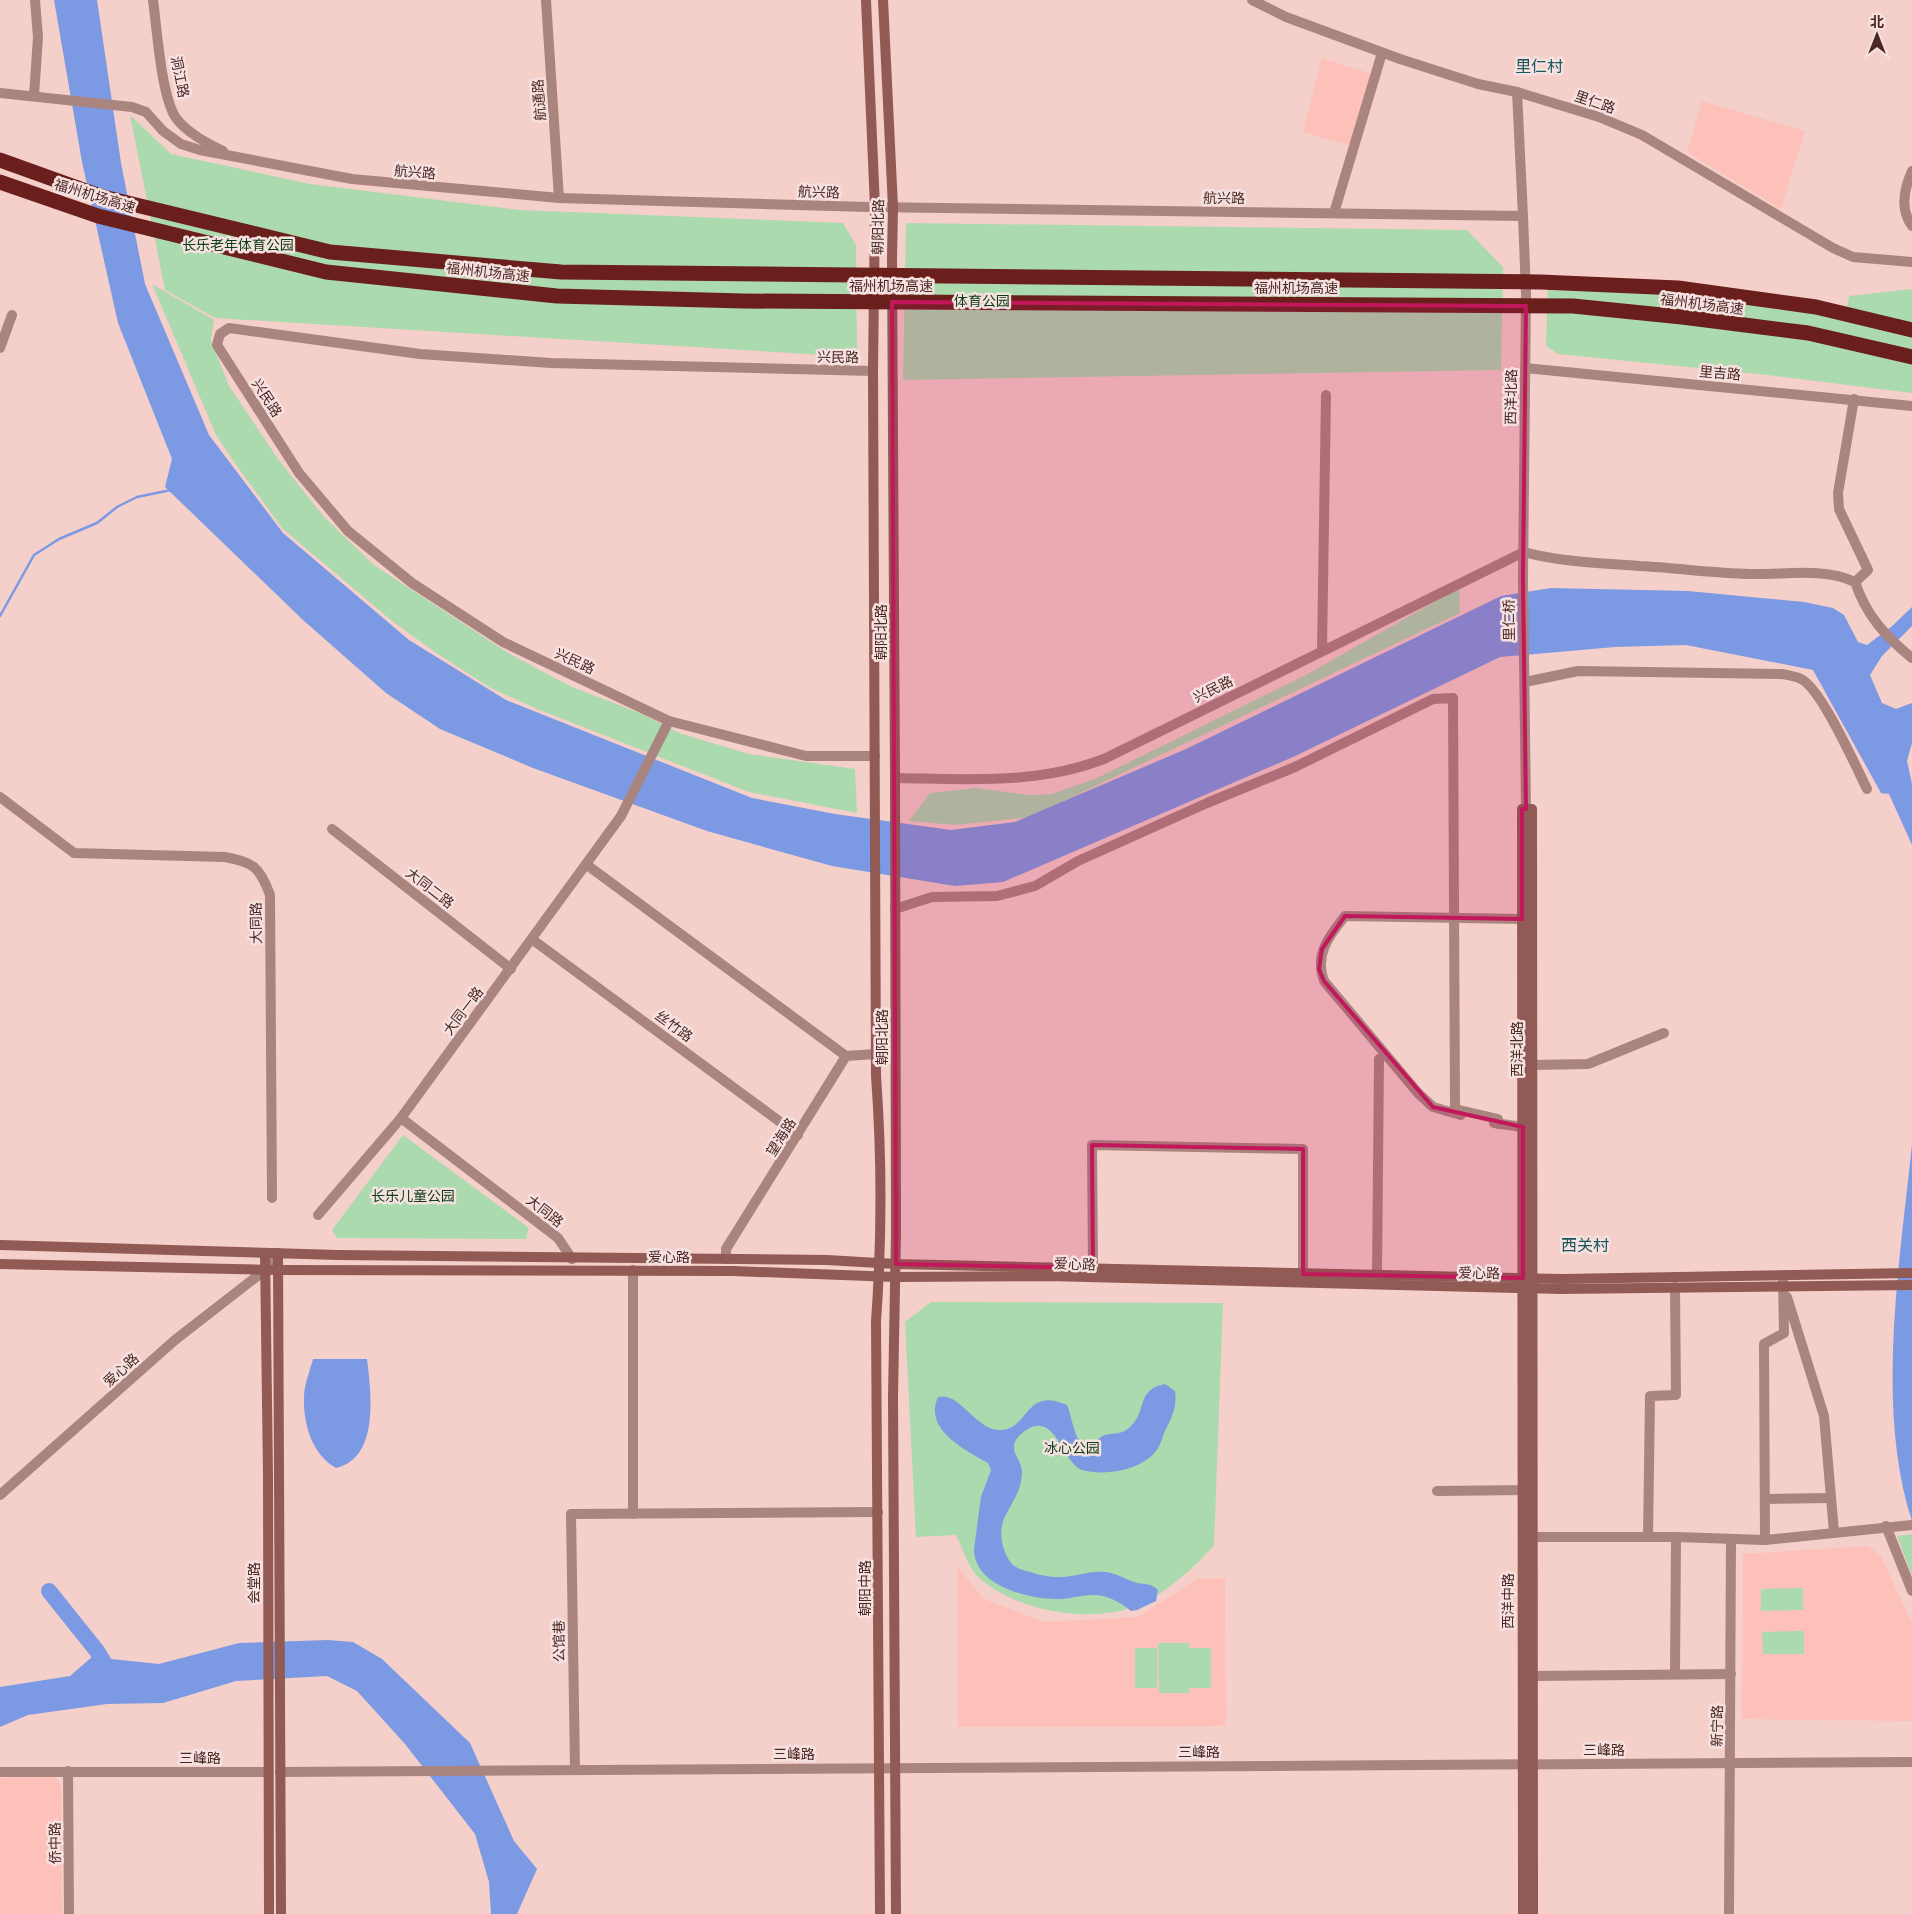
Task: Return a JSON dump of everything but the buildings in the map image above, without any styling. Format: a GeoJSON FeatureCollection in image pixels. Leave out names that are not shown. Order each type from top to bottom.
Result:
{"type":"FeatureCollection","features":[{"type":"Feature","properties":{"kind":"highway","name":"福州机场高速"},"geometry":{"type":"LineString","coordinates":[[0,160],[103,197],[340,253],[561,272],[1541,282],[1678,288],[1816,307],[1912,330]]}},
{"type":"Feature","properties":{"kind":"highway","name":"福州机场高速"},"geometry":{"type":"LineString","coordinates":[[0,182],[98,216],[326,272],[557,296],[743,301],[1573,306],[1682,317],[1808,333],[1912,357]]}},
{"type":"Feature","properties":{"kind":"main road","name":"朝阳北路"},"geometry":{"type":"LineString","coordinates":[[866,0],[875,207],[875,883],[876,1054],[880,1131],[880,1262]]}},
{"type":"Feature","properties":{"kind":"main road","name":"朝阳北路"},"geometry":{"type":"LineString","coordinates":[[883,0],[893,207],[896,1264]]}},
{"type":"Feature","properties":{"kind":"main road","name":"西洋北路"},"geometry":{"type":"LineString","coordinates":[[1527,809],[1522,919],[1523,1127],[1528,1283]]}},
{"type":"Feature","properties":{"kind":"main road","name":"西洋北路"},"geometry":{"type":"LineString","coordinates":[[1527,809],[1533,1133],[1528,1283]]}},
{"type":"Feature","properties":{"kind":"main road","name":"爱心路"},"geometry":{"type":"LineString","coordinates":[[0,1245],[265,1253],[572,1259],[880,1262],[896,1264],[1377,1276],[1528,1283],[1912,1272]]}},
{"type":"Feature","properties":{"kind":"main road","name":"会堂路"},"geometry":{"type":"LineString","coordinates":[[265,1253],[268,1475],[267,1610],[280,1772],[281,1914]]}},
{"type":"Feature","properties":{"kind":"main road","name":"会堂路"},"geometry":{"type":"LineString","coordinates":[[269,1914],[268,1772],[278,1613],[278,1253]]}},
{"type":"Feature","properties":{"kind":"main road","name":"朝阳中路"},"geometry":{"type":"LineString","coordinates":[[880,1262],[876,1321],[880,1914]]}},
{"type":"Feature","properties":{"kind":"main road","name":"爱心路"},"geometry":{"type":"LineString","coordinates":[[0,1264],[265,1270],[733,1271],[896,1277],[1048,1276],[1675,1287],[1912,1285]]}},
{"type":"Feature","properties":{"kind":"main road"},"geometry":{"type":"LineString","coordinates":[[896,1264],[893,1397],[895,1470],[896,1914]]}},
{"type":"Feature","properties":{"kind":"main road","name":"西洋中路"},"geometry":{"type":"LineString","coordinates":[[1528,1283],[1532,1490],[1534,1914]]}},
{"type":"Feature","properties":{"kind":"main road","name":"西洋中路"},"geometry":{"type":"LineString","coordinates":[[1523,1914],[1521,1490],[1528,1283]]}},
{"type":"Feature","properties":{"kind":"main road"},"geometry":{"type":"LineString","coordinates":[[877,1470],[895,1470]]}},
{"type":"Feature","properties":{"kind":"street"},"geometry":{"type":"LineString","coordinates":[[0,93],[34,96],[38,37],[35,0]]}},
{"type":"Feature","properties":{"kind":"street","name":"洞江路"},"geometry":{"type":"LineString","coordinates":[[153,0],[166,89],[173,112],[177,119],[196,136],[236,156]]}},
{"type":"Feature","properties":{"kind":"street","name":"航通路"},"geometry":{"type":"LineString","coordinates":[[546,0],[559,198]]}},
{"type":"Feature","properties":{"kind":"street","name":"里仁路"},"geometry":{"type":"LineString","coordinates":[[1252,0],[1286,17],[1382,53],[1478,84],[1517,92],[1599,116],[1642,135],[1833,248],[1854,257],[1912,262]]}},
{"type":"Feature","properties":{"kind":"street"},"geometry":{"type":"LineString","coordinates":[[1334,213],[1382,53]]}},
{"type":"Feature","properties":{"kind":"street","name":"西洋北路"},"geometry":{"type":"LineString","coordinates":[[1517,92],[1526,293],[1523,579]]}},
{"type":"Feature","properties":{"kind":"street","name":"航兴路"},"geometry":{"type":"LineString","coordinates":[[34,96],[132,107],[146,112],[163,131],[181,144],[200,150],[360,180],[559,198],[875,207],[1523,216]]}},
{"type":"Feature","properties":{"kind":"street"},"geometry":{"type":"LineString","coordinates":[[1912,171],[1904,203],[1905,217],[1912,226]]}},
{"type":"Feature","properties":{"kind":"street"},"geometry":{"type":"LineString","coordinates":[[0,348],[12,315]]}},
{"type":"Feature","properties":{"kind":"street","name":"兴民路"},"geometry":{"type":"LineString","coordinates":[[874,371],[551,363],[420,354],[228,328],[220,334],[217,345],[299,473],[348,531],[412,583],[503,642],[669,721],[806,756],[875,756]]}},
{"type":"Feature","properties":{"kind":"street","name":"里吉路"},"geometry":{"type":"LineString","coordinates":[[1525,368],[1912,406]]}},
{"type":"Feature","properties":{"kind":"street"},"geometry":{"type":"LineString","coordinates":[[1322,650],[1326,395]]}},
{"type":"Feature","properties":{"kind":"street"},"geometry":{"type":"LineString","coordinates":[[1854,399],[1838,493],[1839,509],[1868,570],[1855,582]]}},
{"type":"Feature","properties":{"kind":"street"},"geometry":{"type":"LineString","coordinates":[[1524,552],[1545,557],[1750,574],[1824,574],[1843,577],[1855,582],[1861,600],[1879,628],[1894,644],[1912,658]]}},
{"type":"Feature","properties":{"kind":"street","name":"兴民路"},"geometry":{"type":"LineString","coordinates":[[895,778],[1006,780],[1076,769],[1104,759],[1524,552]]}},
{"type":"Feature","properties":{"kind":"street","name":"里仁桥"},"geometry":{"type":"LineString","coordinates":[[1523,579],[1524,661]]}},
{"type":"Feature","properties":{"kind":"street","name":"西洋北路"},"geometry":{"type":"LineString","coordinates":[[1524,661],[1527,809]]}},
{"type":"Feature","properties":{"kind":"street"},"geometry":{"type":"LineString","coordinates":[[1525,682],[1578,671],[1782,674],[1802,679],[1815,693],[1829,716],[1867,789]]}},
{"type":"Feature","properties":{"kind":"street"},"geometry":{"type":"LineString","coordinates":[[895,909],[932,897],[997,896],[1036,886],[1078,861],[1207,803],[1295,767],[1434,699],[1452,698],[1455,1109],[1498,1119],[1500,1124]]}},
{"type":"Feature","properties":{"kind":"street","name":"大同一路"},"geometry":{"type":"LineString","coordinates":[[318,1215],[401,1118],[512,969],[587,864],[621,816],[669,721]]}},
{"type":"Feature","properties":{"kind":"street","name":"大同路"},"geometry":{"type":"LineString","coordinates":[[0,797],[74,853],[225,857],[247,861],[263,875],[270,895],[272,1198]]}},
{"type":"Feature","properties":{"kind":"street","name":"大同二路"},"geometry":{"type":"LineString","coordinates":[[332,829],[512,969]]}},
{"type":"Feature","properties":{"kind":"street"},"geometry":{"type":"LineString","coordinates":[[587,864],[846,1056],[876,1054]]}},
{"type":"Feature","properties":{"kind":"street"},"geometry":{"type":"LineString","coordinates":[[1522,919],[1345,916],[1322,949],[1319,969],[1324,981],[1418,1093],[1433,1107],[1500,1124],[1523,1127]]}},
{"type":"Feature","properties":{"kind":"street","name":"丝竹路"},"geometry":{"type":"LineString","coordinates":[[533,940],[798,1135]]}},
{"type":"Feature","properties":{"kind":"street"},"geometry":{"type":"LineString","coordinates":[[1531,1066],[1588,1064],[1664,1033]]}},
{"type":"Feature","properties":{"kind":"street","name":"望海路"},"geometry":{"type":"LineString","coordinates":[[726,1259],[726,1249],[846,1056]]}},
{"type":"Feature","properties":{"kind":"street"},"geometry":{"type":"LineString","coordinates":[[1377,1276],[1379,1059]]}},
{"type":"Feature","properties":{"kind":"street","name":"大同路"},"geometry":{"type":"LineString","coordinates":[[401,1118],[558,1238],[572,1259]]}},
{"type":"Feature","properties":{"kind":"street"},"geometry":{"type":"LineString","coordinates":[[1093,1268],[1092,1144],[1303,1149],[1303,1274]]}},
{"type":"Feature","properties":{"kind":"street","name":"爱心路"},"geometry":{"type":"LineString","coordinates":[[0,1496],[175,1340],[265,1270],[278,1253]]}},
{"type":"Feature","properties":{"kind":"street"},"geometry":{"type":"LineString","coordinates":[[633,1270],[633,1514],[878,1512]]}},
{"type":"Feature","properties":{"kind":"street"},"geometry":{"type":"LineString","coordinates":[[1782,1275],[1824,1416],[1834,1532]]}},
{"type":"Feature","properties":{"kind":"street"},"geometry":{"type":"LineString","coordinates":[[1765,1540],[1764,1344],[1784,1333],[1784,1286]]}},
{"type":"Feature","properties":{"kind":"street"},"geometry":{"type":"LineString","coordinates":[[1648,1537],[1650,1396],[1676,1395],[1675,1287]]}},
{"type":"Feature","properties":{"kind":"street"},"geometry":{"type":"LineString","coordinates":[[1437,1491],[1532,1490]]}},
{"type":"Feature","properties":{"kind":"street"},"geometry":{"type":"LineString","coordinates":[[1765,1499],[1832,1498]]}},
{"type":"Feature","properties":{"kind":"street","name":"公馆巷"},"geometry":{"type":"LineString","coordinates":[[574,1769],[571,1514],[633,1514]]}},
{"type":"Feature","properties":{"kind":"street"},"geometry":{"type":"LineString","coordinates":[[1532,1537],[1676,1537],[1765,1540],[1910,1525]]}},
{"type":"Feature","properties":{"kind":"street"},"geometry":{"type":"LineString","coordinates":[[1886,1526],[1912,1591]]}},
{"type":"Feature","properties":{"kind":"street"},"geometry":{"type":"LineString","coordinates":[[1675,1674],[1676,1537]]}},
{"type":"Feature","properties":{"kind":"street","name":"新宁路"},"geometry":{"type":"LineString","coordinates":[[1730,1914],[1731,1539]]}},
{"type":"Feature","properties":{"kind":"street"},"geometry":{"type":"LineString","coordinates":[[1533,1676],[1731,1674]]}},
{"type":"Feature","properties":{"kind":"street","name":"三峰路"},"geometry":{"type":"LineString","coordinates":[[0,1772],[1912,1762]]}},
{"type":"Feature","properties":{"kind":"street","name":"侨中路"},"geometry":{"type":"LineString","coordinates":[[68,1771],[69,1914]]}},
{"type":"Feature","properties":{"kind":"highlighted area"},"geometry":{"type":"Polygon","coordinates":[[[892,302],[1526,306],[1523,579],[1526,809],[1522,809],[1522,919],[1345,916],[1322,949],[1319,969],[1324,981],[1433,1107],[1523,1127],[1523,1278],[1303,1274],[1303,1149],[1092,1145],[1093,1268],[896,1264],[892,302]]]}},
{"type":"Feature","properties":{"kind":"shaded area"},"geometry":{"type":"Polygon","coordinates":[[[1322,58],[1372,74],[1352,146],[1303,132],[1322,58]]]}},
{"type":"Feature","properties":{"kind":"shaded area"},"geometry":{"type":"Polygon","coordinates":[[[1702,101],[1805,131],[1781,209],[1687,152],[1702,101]]]}},
{"type":"Feature","properties":{"kind":"shaded area"},"geometry":{"type":"Polygon","coordinates":[[[1868,1546],[1881,1556],[1912,1624],[1912,1721],[1742,1719],[1743,1554],[1868,1546]]]}},
{"type":"Feature","properties":{"kind":"shaded area"},"geometry":{"type":"Polygon","coordinates":[[[957,1566],[984,1599],[1044,1622],[1138,1617],[1198,1578],[1225,1578],[1226,1726],[958,1727],[957,1566]]]}},
{"type":"Feature","properties":{"kind":"shaded area"},"geometry":{"type":"Polygon","coordinates":[[[55,1777],[61,1787],[62,1914],[0,1914],[0,1778],[55,1777]]]}},
{"type":"Feature","properties":{"kind":"green space","name":"长乐老年体育公园"},"geometry":{"type":"Polygon","coordinates":[[[130,115],[171,154],[310,184],[520,210],[843,223],[856,245],[857,357],[215,318],[165,290],[130,115]]]}},
{"type":"Feature","properties":{"kind":"green space","name":"体育公园"},"geometry":{"type":"Polygon","coordinates":[[[906,223],[1467,230],[1503,267],[1501,370],[903,380],[906,223]]]}},
{"type":"Feature","properties":{"kind":"green space"},"geometry":{"type":"Polygon","coordinates":[[[152,284],[214,320],[211,340],[229,386],[278,459],[324,517],[374,565],[508,653],[570,686],[642,714],[679,733],[749,754],[855,769],[857,813],[749,792],[537,709],[489,687],[392,621],[283,529],[234,462],[216,435],[152,284]]]}},
{"type":"Feature","properties":{"kind":"green space"},"geometry":{"type":"Polygon","coordinates":[[[1548,284],[1664,292],[1846,317],[1849,296],[1912,289],[1912,393],[1767,375],[1558,354],[1546,346],[1548,284]]]}},
{"type":"Feature","properties":{"kind":"green space"},"geometry":{"type":"Polygon","coordinates":[[[1459,588],[1460,613],[1030,817],[956,825],[909,821],[930,793],[976,788],[1029,795],[1052,794],[1097,778],[1306,675],[1459,588]]]}},
{"type":"Feature","properties":{"kind":"green space","name":"长乐儿童公园"},"geometry":{"type":"Polygon","coordinates":[[[403,1135],[529,1228],[526,1239],[337,1238],[332,1230],[403,1135]]]}},
{"type":"Feature","properties":{"kind":"green space","name":"冰心公园"},"geometry":{"type":"Polygon","coordinates":[[[931,1302],[1223,1303],[1214,1545],[1208,1552],[1173,1584],[1146,1602],[1126,1609],[1104,1613],[1081,1614],[1035,1607],[1013,1599],[994,1589],[974,1572],[956,1535],[916,1537],[905,1322],[931,1302]]]}},
{"type":"Feature","properties":{"kind":"green space"},"geometry":{"type":"Polygon","coordinates":[[[1912,1534],[1912,1576],[1897,1536],[1912,1534]]]}},
{"type":"Feature","properties":{"kind":"green space"},"geometry":{"type":"Polygon","coordinates":[[[1803,1588],[1803,1610],[1761,1611],[1761,1589],[1803,1588]]]}},
{"type":"Feature","properties":{"kind":"green space"},"geometry":{"type":"Polygon","coordinates":[[[1804,1631],[1804,1654],[1763,1654],[1762,1632],[1804,1631]]]}},
{"type":"Feature","properties":{"kind":"green space"},"geometry":{"type":"Polygon","coordinates":[[[1158,1643],[1189,1643],[1189,1648],[1211,1648],[1211,1688],[1189,1688],[1189,1693],[1159,1693],[1158,1643]]]}},
{"type":"Feature","properties":{"kind":"green space"},"geometry":{"type":"Polygon","coordinates":[[[1135,1648],[1157,1648],[1157,1688],[1135,1688],[1135,1648]]]}},
{"type":"Feature","properties":{"kind":"water"},"geometry":{"type":"Polygon","coordinates":[[[54,0],[97,0],[121,163],[145,284],[209,435],[283,533],[409,640],[506,700],[752,798],[835,814],[951,830],[1015,822],[1186,749],[1501,596],[1551,588],[1688,591],[1804,602],[1833,608],[1844,615],[1858,642],[1867,645],[1891,627],[1912,607],[1912,626],[1882,656],[1870,675],[1882,703],[1896,709],[1912,703],[1912,743],[1907,761],[1912,784],[1912,845],[1889,794],[1881,793],[1813,670],[1686,645],[1615,647],[1500,657],[1293,757],[1003,882],[955,886],[832,866],[707,831],[533,768],[440,729],[386,693],[303,620],[165,487],[172,459],[118,323],[82,162],[54,0]]]}},
{"type":"Feature","properties":{"kind":"water"},"geometry":{"type":"Polygon","coordinates":[[[1912,1144],[1912,1521],[1901,1477],[1895,1431],[1893,1383],[1897,1285],[1912,1144]]]}},
{"type":"Feature","properties":{"kind":"water"},"geometry":{"type":"Polygon","coordinates":[[[313,1359],[367,1359],[371,1405],[370,1422],[366,1438],[360,1451],[350,1462],[336,1468],[315,1447],[307,1427],[304,1392],[313,1359]]]}},
{"type":"Feature","properties":{"kind":"water"},"geometry":{"type":"Polygon","coordinates":[[[1165,1384],[1175,1391],[1175,1406],[1171,1418],[1156,1451],[1149,1458],[1132,1467],[1111,1472],[1082,1470],[1068,1457],[1049,1430],[1041,1426],[1031,1427],[1019,1436],[1015,1442],[1014,1449],[1022,1469],[1020,1485],[1001,1529],[1005,1552],[1012,1564],[1020,1569],[1039,1575],[1056,1577],[1093,1572],[1109,1573],[1155,1587],[1158,1590],[1156,1601],[1131,1611],[1114,1600],[1098,1595],[1060,1599],[1030,1596],[1003,1587],[982,1572],[976,1561],[974,1549],[981,1497],[991,1470],[988,1463],[949,1438],[941,1429],[936,1419],[935,1409],[938,1397],[954,1400],[984,1424],[992,1429],[1001,1430],[1010,1428],[1017,1423],[1035,1404],[1043,1401],[1053,1401],[1067,1405],[1080,1442],[1091,1444],[1104,1435],[1123,1432],[1130,1427],[1139,1415],[1143,1402],[1150,1391],[1165,1384]]]}},
{"type":"Feature","properties":{"kind":"water"},"geometry":{"type":"Polygon","coordinates":[[[328,1640],[353,1642],[382,1659],[470,1743],[514,1841],[537,1869],[517,1914],[491,1914],[489,1882],[475,1834],[405,1744],[357,1691],[327,1676],[236,1681],[163,1703],[107,1704],[28,1715],[0,1727],[0,1687],[70,1676],[92,1657],[159,1664],[239,1643],[328,1640]]]}},
{"type":"Feature","properties":{"kind":"waterway"},"geometry":{"type":"LineString","coordinates":[[0,616],[34,555],[59,539],[97,523],[117,507],[137,497],[171,490]]}},
{"type":"Feature","properties":{"kind":"waterway"},"geometry":{"type":"LineString","coordinates":[[49,1591],[97,1651],[111,1674]]}},
{"type":"Feature","properties":{"kind":"district","name":"里仁村"},"geometry":{"type":"Point","coordinates":[1539,66]}},
{"type":"Feature","properties":{"kind":"district","name":"西关村"},"geometry":{"type":"Point","coordinates":[1585,1245]}}]}
